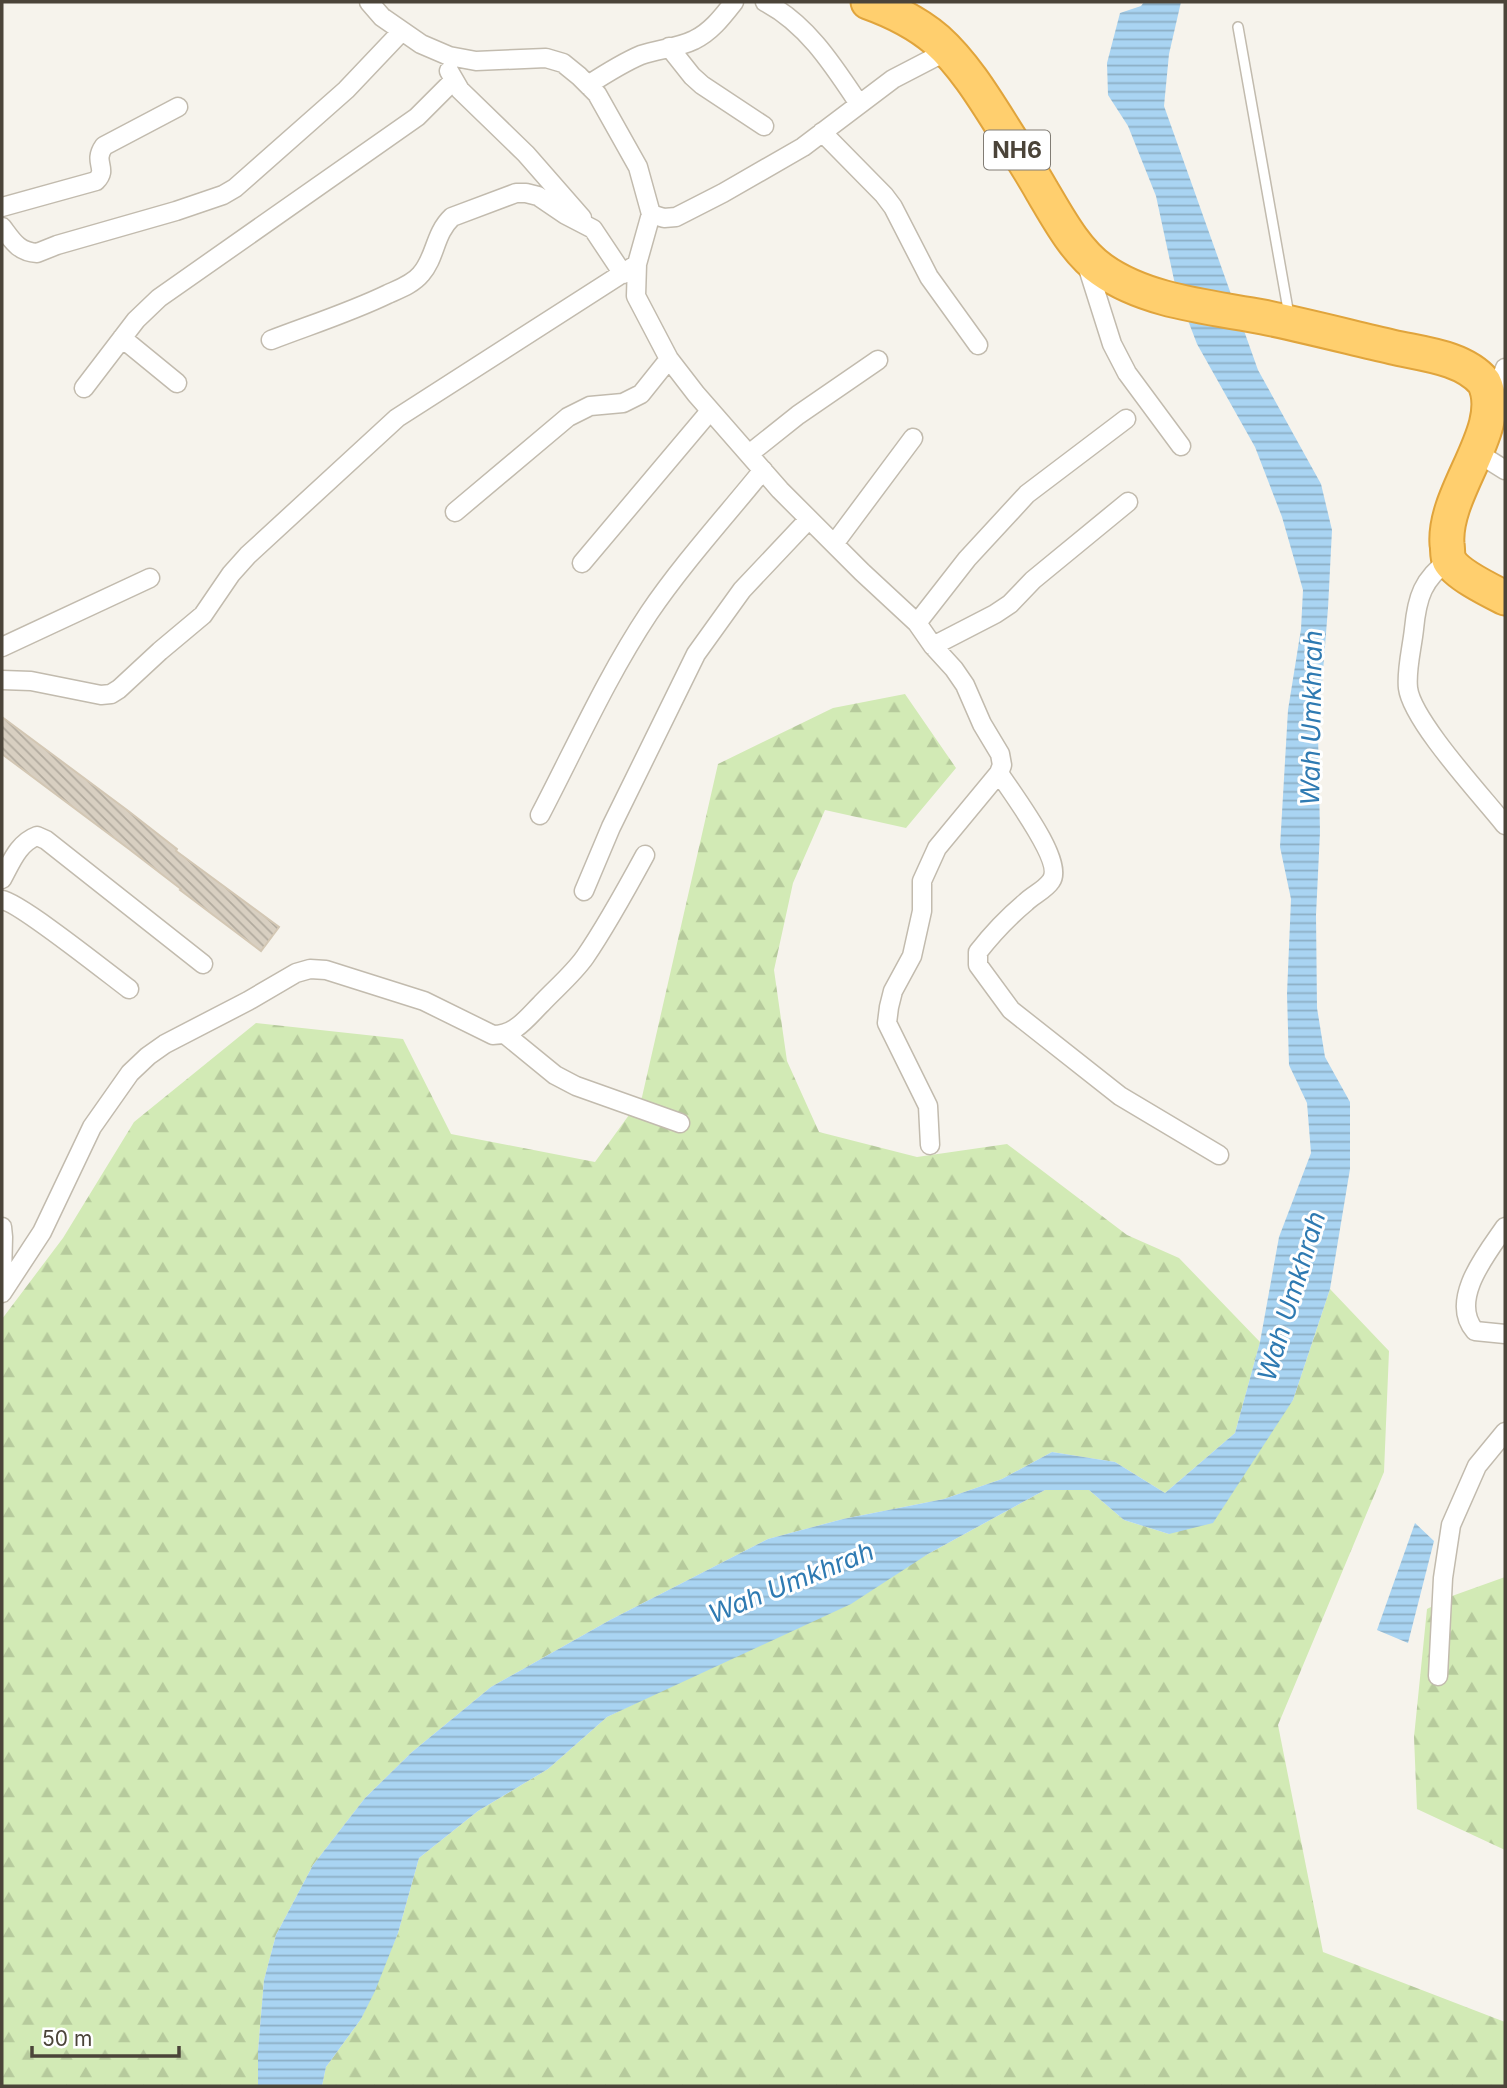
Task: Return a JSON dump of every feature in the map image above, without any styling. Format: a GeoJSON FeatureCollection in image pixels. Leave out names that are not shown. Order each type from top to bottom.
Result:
{"type":"FeatureCollection","features":[{"type":"Feature","properties":{"kind":"highway","name":"NH6"},"geometry":{"type":"LineString","coordinates":[[868,2],[891,10],[914,23],[937,40],[961,67],[990,107],[1059,219],[1082,251],[1102,270],[1125,283],[1164,298],[1277,321],[1457,364],[1472,371],[1485,384],[1493,401]]}},
{"type":"Feature","properties":{"kind":"highway"},"geometry":{"type":"LineString","coordinates":[[1493,401],[1493,462],[1455,502],[1447,539],[1449,560],[1481,587],[1505,598]]}},
{"type":"Feature","properties":{"kind":"street"},"geometry":{"type":"LineString","coordinates":[[2,680],[31,681],[101,695],[119,689],[203,615],[231,574],[248,555],[397,418],[630,269],[651,214],[638,167],[597,94],[564,63],[546,58],[476,61],[449,56],[421,44],[382,17],[369,2]]}},
{"type":"Feature","properties":{"kind":"street"},"geometry":{"type":"LineString","coordinates":[[588,85],[629,60],[658,49],[693,41],[721,19],[734,2]]}},
{"type":"Feature","properties":{"kind":"street"},"geometry":{"type":"LineString","coordinates":[[765,2],[781,10],[830,59],[859,104]]}},
{"type":"Feature","properties":{"kind":"street"},"geometry":{"type":"LineString","coordinates":[[2,227],[19,249],[27,253],[37,253],[223,195],[250,175],[346,90],[402,31]]}},
{"type":"Feature","properties":{"kind":"street"},"geometry":{"type":"LineString","coordinates":[[670,47],[702,85],[764,125]]}},
{"type":"Feature","properties":{"kind":"street"},"geometry":{"type":"LineString","coordinates":[[651,214],[664,218],[676,217],[765,169],[803,147],[893,79],[947,51]]}},
{"type":"Feature","properties":{"kind":"street"},"geometry":{"type":"LineString","coordinates":[[449,56],[449,72],[460,90],[527,154],[630,269],[636,296],[669,359],[710,411],[809,519],[918,623],[965,685],[982,724],[1000,754],[1002,765],[999,774],[937,848],[922,881],[922,911],[912,956],[893,991],[889,1007],[887,1023],[928,1106],[930,1144]]}},
{"type":"Feature","properties":{"kind":"street"},"geometry":{"type":"LineString","coordinates":[[84,388],[136,320],[159,298],[417,117],[453,81]]}},
{"type":"Feature","properties":{"kind":"street"},"geometry":{"type":"LineString","coordinates":[[2,207],[96,181],[101,176],[98,159],[104,146],[178,107]]}},
{"type":"Feature","properties":{"kind":"street"},"geometry":{"type":"LineString","coordinates":[[822,132],[893,207],[929,277],[978,345]]}},
{"type":"Feature","properties":{"kind":"street"},"geometry":{"type":"LineString","coordinates":[[271,340],[374,301],[408,284],[420,276],[437,237],[452,217],[497,199],[516,193],[538,196],[566,215],[589,226]]}},
{"type":"Feature","properties":{"kind":"street"},"geometry":{"type":"LineString","coordinates":[[1082,251],[1112,344],[1127,373],[1181,446]]}},
{"type":"Feature","properties":{"kind":"street"},"geometry":{"type":"LineString","coordinates":[[122,338],[177,383]]}},
{"type":"Feature","properties":{"kind":"street"},"geometry":{"type":"LineString","coordinates":[[455,512],[568,417],[590,406],[623,403],[641,394],[669,359]]}},
{"type":"Feature","properties":{"kind":"street"},"geometry":{"type":"LineString","coordinates":[[749,454],[798,415],[878,359]]}},
{"type":"Feature","properties":{"kind":"street"},"geometry":{"type":"LineString","coordinates":[[1493,401],[1505,368]]}},
{"type":"Feature","properties":{"kind":"street"},"geometry":{"type":"LineString","coordinates":[[582,563],[710,411]]}},
{"type":"Feature","properties":{"kind":"street"},"geometry":{"type":"LineString","coordinates":[[918,623],[967,559],[1027,494],[1126,419]]}},
{"type":"Feature","properties":{"kind":"street"},"geometry":{"type":"LineString","coordinates":[[834,544],[913,438]]}},
{"type":"Feature","properties":{"kind":"street"},"geometry":{"type":"LineString","coordinates":[[540,815],[649,613],[763,470]]}},
{"type":"Feature","properties":{"kind":"street"},"geometry":{"type":"LineString","coordinates":[[933,646],[1010,604],[1033,580],[1128,502]]}},
{"type":"Feature","properties":{"kind":"street"},"geometry":{"type":"LineString","coordinates":[[584,891],[611,827],[696,654],[742,590],[809,519]]}},
{"type":"Feature","properties":{"kind":"street"},"geometry":{"type":"LineString","coordinates":[[1449,560],[1427,579],[1416,607],[1408,690],[1417,711],[1434,737],[1505,825]]}},
{"type":"Feature","properties":{"kind":"street"},"geometry":{"type":"LineString","coordinates":[[2,647],[150,578]]}},
{"type":"Feature","properties":{"kind":"street"},"geometry":{"type":"LineString","coordinates":[[999,774],[1041,838],[1053,863],[1054,874],[1049,883],[1024,903],[991,936],[978,953],[978,965],[1011,1010],[1121,1096],[1219,1155]]}},
{"type":"Feature","properties":{"kind":"street"},"geometry":{"type":"LineString","coordinates":[[2,879],[20,847],[28,839],[37,836],[46,840],[203,964]]}},
{"type":"Feature","properties":{"kind":"street"},"geometry":{"type":"LineString","coordinates":[[2,1293],[42,1232],[92,1127],[130,1073],[165,1044],[296,973],[310,969],[326,970],[424,1001],[493,1035],[506,1035],[584,958],[645,855]]}},
{"type":"Feature","properties":{"kind":"street"},"geometry":{"type":"LineString","coordinates":[[2,900],[26,913],[130,989]]}},
{"type":"Feature","properties":{"kind":"street"},"geometry":{"type":"LineString","coordinates":[[506,1035],[555,1075],[576,1086],[680,1123]]}},
{"type":"Feature","properties":{"kind":"street"},"geometry":{"type":"LineString","coordinates":[[2,1227],[2,1277]]}},
{"type":"Feature","properties":{"kind":"street"},"geometry":{"type":"LineString","coordinates":[[1505,1227],[1474,1274],[1467,1304],[1467,1316],[1475,1331],[1505,1334]]}},
{"type":"Feature","properties":{"kind":"street"},"geometry":{"type":"LineString","coordinates":[[1438,1676],[1443,1578],[1451,1525],[1477,1466],[1505,1432]]}},
{"type":"Feature","properties":{"kind":"lane"},"geometry":{"type":"LineString","coordinates":[[1238,27],[1277,321]]}},
{"type":"Feature","properties":{"kind":"green space"},"geometry":{"type":"Polygon","coordinates":[[[905,694],[956,768],[906,828],[825,810],[793,883],[774,970],[787,1061],[819,1132],[917,1157],[1007,1144],[1127,1235],[1179,1258],[1260,1342],[1235,1433],[1165,1493],[1115,1462],[1052,1452],[1002,1479],[944,1499],[843,1519],[768,1539],[610,1620],[491,1687],[412,1752],[365,1798],[313,1865],[276,1935],[264,1980],[258,2086],[2,2086],[2,1319],[63,1238],[134,1122],[256,1023],[403,1039],[451,1134],[595,1162],[642,1097],[718,764],[833,708],[905,694]]]}},
{"type":"Feature","properties":{"kind":"green space"},"geometry":{"type":"Polygon","coordinates":[[[1330,1289],[1389,1351],[1384,1472],[1278,1725],[1323,1952],[1505,2022],[1505,2086],[322,2086],[326,2067],[361,2019],[398,1933],[419,1858],[478,1811],[548,1769],[607,1717],[928,1554],[1045,1490],[1089,1490],[1124,1520],[1169,1534],[1293,1400],[1330,1289]]]}},
{"type":"Feature","properties":{"kind":"green space"},"geometry":{"type":"Polygon","coordinates":[[[1505,1577],[1505,1850],[1417,1809],[1414,1737],[1427,1609],[1452,1596],[1505,1577]]]}},
{"type":"Feature","properties":{"kind":"water","name":"Wah Umkhrah"},"geometry":{"type":"Polygon","coordinates":[[[1144,2],[1181,2],[1169,54],[1164,106],[1258,370],[1321,484],[1332,530],[1318,734],[1320,832],[1316,915],[1317,1008],[1325,1057],[1350,1102],[1350,1169],[1330,1289],[1293,1400],[1213,1523],[1169,1534],[1124,1520],[1089,1490],[1045,1490],[928,1554],[851,1604],[607,1717],[548,1769],[478,1811],[419,1858],[398,1933],[375,1991],[361,2019],[326,2067],[322,2086],[258,2086],[264,1980],[276,1935],[313,1865],[365,1798],[412,1752],[491,1687],[610,1620],[768,1539],[843,1519],[944,1499],[1002,1479],[1052,1452],[1115,1462],[1165,1493],[1235,1433],[1260,1342],[1279,1237],[1311,1153],[1307,1103],[1289,1065],[1287,994],[1291,899],[1280,847],[1288,710],[1301,629],[1303,590],[1282,517],[1255,447],[1197,344],[1176,289],[1156,196],[1128,126],[1108,95],[1107,63],[1120,13],[1141,6],[1144,2]]]}},
{"type":"Feature","properties":{"kind":"water"},"geometry":{"type":"Polygon","coordinates":[[[1415,1523],[1434,1541],[1408,1643],[1377,1630],[1415,1523]]]}},
{"type":"Feature","properties":{"kind":"building"},"geometry":{"type":"Polygon","coordinates":[[[2,717],[279,927],[261,951],[2,754],[2,717]]]}}]}
